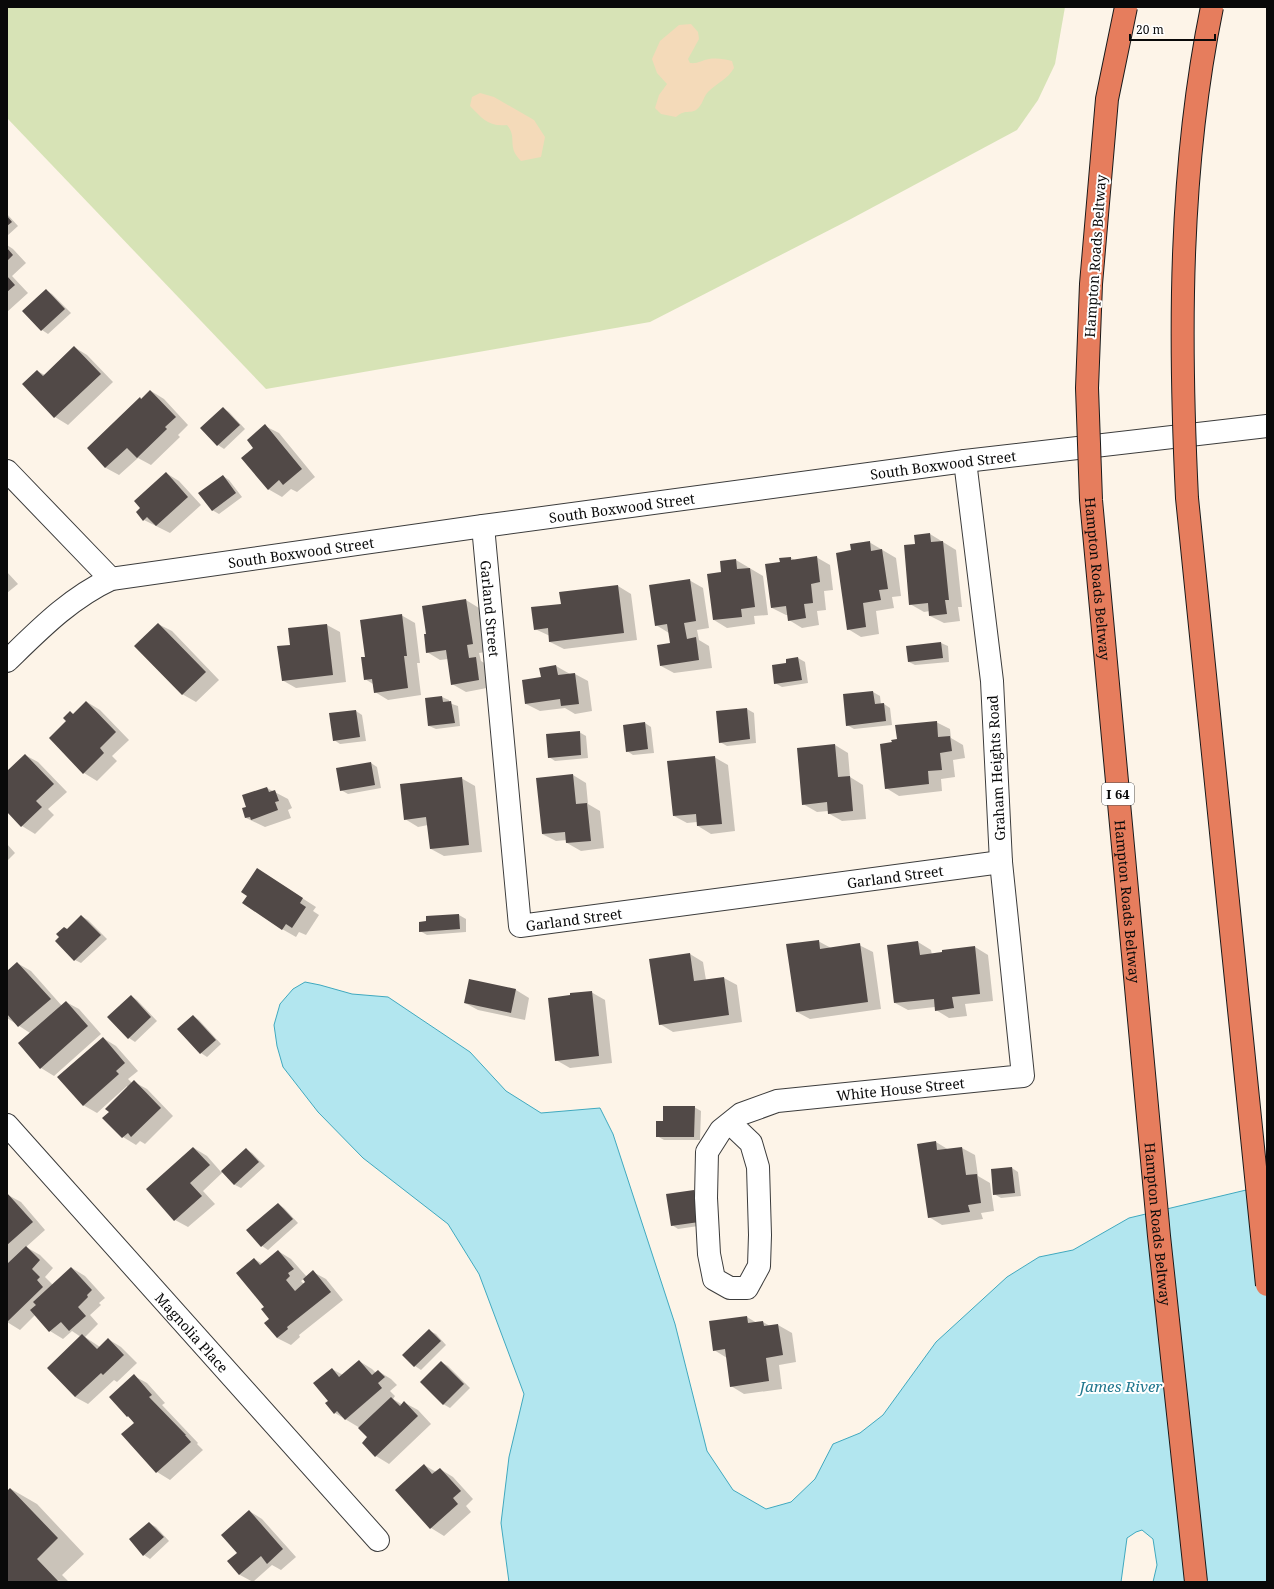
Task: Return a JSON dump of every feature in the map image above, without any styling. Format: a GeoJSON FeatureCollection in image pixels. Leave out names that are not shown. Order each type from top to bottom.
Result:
{"type":"FeatureCollection","features":[{"type":"Feature","properties":{"kind":"highway","name":"Hampton Roads Beltway"},"geometry":{"type":"LineString","coordinates":[[1126,7],[1107,99],[1091,284],[1088,388],[1091,500],[1159,1236],[1196,1582]]}},
{"type":"Feature","properties":{"kind":"highway"},"geometry":{"type":"LineString","coordinates":[[1212,7],[1193,124],[1184,233],[1183,411],[1187,498],[1267,1285]]}},
{"type":"Feature","properties":{"kind":"street","name":"South Boxwood Street"},"geometry":{"type":"LineString","coordinates":[[7,661],[49,621],[74,600],[94,587],[111,579],[483,526],[966,461],[1267,426]]}},
{"type":"Feature","properties":{"kind":"street","name":"Graham Heights Road"},"geometry":{"type":"LineString","coordinates":[[966,461],[992,681],[1001,862],[1023,1076]]}},
{"type":"Feature","properties":{"kind":"street"},"geometry":{"type":"LineString","coordinates":[[7,471],[111,579]]}},
{"type":"Feature","properties":{"kind":"street","name":"Garland Street"},"geometry":{"type":"LineString","coordinates":[[483,526],[520,926],[1001,862]]}},
{"type":"Feature","properties":{"kind":"street","name":"White House Street"},"geometry":{"type":"LineString","coordinates":[[730,1123],[751,1143],[758,1168],[760,1234],[759,1266],[747,1288],[730,1288],[714,1279],[709,1254],[706,1198],[707,1152],[721,1130],[741,1114],[777,1101],[1023,1076]]}},
{"type":"Feature","properties":{"kind":"street","name":"Magnolia Place"},"geometry":{"type":"LineString","coordinates":[[7,1125],[378,1540]]}},
{"type":"Feature","properties":{"kind":"green space"},"geometry":{"type":"Polygon","coordinates":[[[7,7],[1065,7],[1055,64],[1038,100],[1017,130],[849,220],[650,322],[266,389],[7,118],[7,7]]]}},
{"type":"Feature","properties":{"kind":"sand"},"geometry":{"type":"Polygon","coordinates":[[[691,24],[698,32],[699,39],[688,59],[690,63],[709,59],[721,59],[732,61],[734,68],[726,78],[708,92],[696,110],[684,112],[676,117],[661,114],[655,108],[659,95],[667,84],[657,73],[652,59],[660,41],[679,25],[691,24]]]}},
{"type":"Feature","properties":{"kind":"sand"},"geometry":{"type":"Polygon","coordinates":[[[480,93],[494,97],[534,120],[545,137],[541,157],[521,161],[514,151],[512,134],[507,125],[495,125],[486,121],[470,106],[472,97],[480,93]]]}},
{"type":"Feature","properties":{"kind":"water","name":"James River"},"geometry":{"type":"Polygon","coordinates":[[[305,982],[352,994],[388,997],[470,1052],[506,1091],[541,1113],[600,1108],[613,1134],[675,1324],[707,1451],[733,1490],[766,1509],[791,1502],[815,1479],[833,1444],[860,1433],[883,1415],[936,1342],[1007,1277],[1039,1257],[1073,1250],[1129,1218],[1267,1185],[1267,1582],[1153,1582],[1157,1565],[1153,1539],[1142,1530],[1127,1538],[1121,1582],[509,1582],[501,1523],[509,1457],[524,1394],[479,1274],[448,1224],[363,1158],[318,1112],[283,1067],[277,1046],[274,1025],[280,1004],[293,989],[305,982]]]}},
{"type":"Feature","properties":{"kind":"building"},"geometry":{"type":"Polygon","coordinates":[[[7,216],[12,222],[7,226],[7,216]]]}},
{"type":"Feature","properties":{"kind":"building"},"geometry":{"type":"Polygon","coordinates":[[[7,248],[13,255],[7,261],[7,248]]]}},
{"type":"Feature","properties":{"kind":"building"},"geometry":{"type":"Polygon","coordinates":[[[7,276],[15,285],[7,292],[7,276]]]}},
{"type":"Feature","properties":{"kind":"building"},"geometry":{"type":"Polygon","coordinates":[[[46,289],[65,309],[41,331],[22,311],[46,289]]]}},
{"type":"Feature","properties":{"kind":"building"},"geometry":{"type":"Polygon","coordinates":[[[74,346],[101,374],[54,418],[22,384],[37,370],[43,376],[74,346]]]}},
{"type":"Feature","properties":{"kind":"building"},"geometry":{"type":"Polygon","coordinates":[[[150,390],[176,417],[165,427],[167,429],[137,458],[127,448],[105,468],[87,448],[140,397],[141,399],[150,390]]]}},
{"type":"Feature","properties":{"kind":"building"},"geometry":{"type":"Polygon","coordinates":[[[223,407],[240,425],[217,446],[200,428],[223,407]]]}},
{"type":"Feature","properties":{"kind":"building"},"geometry":{"type":"Polygon","coordinates":[[[265,424],[302,469],[283,485],[279,480],[268,490],[241,458],[253,448],[247,440],[265,424]]]}},
{"type":"Feature","properties":{"kind":"building"},"geometry":{"type":"Polygon","coordinates":[[[166,472],[188,497],[156,526],[147,517],[143,521],[136,512],[140,508],[134,501],[166,472]]]}},
{"type":"Feature","properties":{"kind":"building"},"geometry":{"type":"Polygon","coordinates":[[[223,475],[236,493],[212,511],[198,493],[223,475]]]}},
{"type":"Feature","properties":{"kind":"building"},"geometry":{"type":"Polygon","coordinates":[[[930,533],[931,542],[943,541],[949,600],[945,600],[947,614],[929,616],[928,603],[909,605],[904,545],[915,544],[914,535],[930,533]]]}},
{"type":"Feature","properties":{"kind":"building"},"geometry":{"type":"Polygon","coordinates":[[[870,541],[871,551],[882,549],[888,589],[879,590],[881,600],[863,603],[866,627],[847,630],[836,553],[851,550],[850,544],[870,541]]]}},
{"type":"Feature","properties":{"kind":"building"},"geometry":{"type":"Polygon","coordinates":[[[817,556],[820,582],[811,584],[813,603],[804,604],[806,618],[788,621],[786,606],[771,608],[765,564],[780,562],[779,558],[791,557],[791,560],[817,556]]]}},
{"type":"Feature","properties":{"kind":"building"},"geometry":{"type":"Polygon","coordinates":[[[736,559],[737,569],[750,568],[755,607],[741,609],[742,617],[713,620],[707,574],[721,572],[720,561],[736,559]]]}},
{"type":"Feature","properties":{"kind":"building"},"geometry":{"type":"Polygon","coordinates":[[[690,579],[696,621],[684,623],[687,639],[696,637],[699,660],[660,666],[657,645],[670,643],[667,624],[655,626],[649,585],[690,579]]]}},
{"type":"Feature","properties":{"kind":"building"},"geometry":{"type":"Polygon","coordinates":[[[618,585],[624,633],[549,642],[548,628],[534,630],[531,607],[561,604],[559,592],[618,585]]]}},
{"type":"Feature","properties":{"kind":"building"},"geometry":{"type":"Polygon","coordinates":[[[466,599],[473,644],[467,645],[469,658],[476,657],[479,680],[451,685],[446,650],[426,653],[424,634],[426,634],[422,606],[466,599]]]}},
{"type":"Feature","properties":{"kind":"building"},"geometry":{"type":"Polygon","coordinates":[[[402,614],[407,656],[404,656],[408,688],[374,693],[372,679],[364,680],[361,657],[365,657],[360,620],[402,614]]]}},
{"type":"Feature","properties":{"kind":"building"},"geometry":{"type":"Polygon","coordinates":[[[158,623],[206,672],[182,695],[134,646],[158,623]]]}},
{"type":"Feature","properties":{"kind":"building"},"geometry":{"type":"Polygon","coordinates":[[[327,624],[333,675],[282,681],[277,646],[290,645],[288,628],[327,624]]]}},
{"type":"Feature","properties":{"kind":"building"},"geometry":{"type":"Polygon","coordinates":[[[941,642],[943,658],[908,662],[906,646],[941,642]]]}},
{"type":"Feature","properties":{"kind":"building"},"geometry":{"type":"Polygon","coordinates":[[[798,657],[802,680],[774,684],[772,665],[786,663],[786,659],[798,657]]]}},
{"type":"Feature","properties":{"kind":"building"},"geometry":{"type":"Polygon","coordinates":[[[556,665],[558,675],[575,673],[579,704],[561,706],[560,699],[525,704],[522,680],[541,677],[539,668],[556,665]]]}},
{"type":"Feature","properties":{"kind":"building"},"geometry":{"type":"Polygon","coordinates":[[[873,691],[875,704],[884,703],[886,721],[846,726],[843,694],[873,691]]]}},
{"type":"Feature","properties":{"kind":"building"},"geometry":{"type":"Polygon","coordinates":[[[442,696],[443,702],[451,701],[455,723],[428,726],[425,698],[442,696]]]}},
{"type":"Feature","properties":{"kind":"building"},"geometry":{"type":"Polygon","coordinates":[[[86,701],[116,732],[100,748],[104,753],[83,774],[49,738],[66,721],[63,718],[70,711],[73,714],[86,701]]]}},
{"type":"Feature","properties":{"kind":"building"},"geometry":{"type":"Polygon","coordinates":[[[747,708],[750,739],[719,743],[716,711],[747,708]]]}},
{"type":"Feature","properties":{"kind":"building"},"geometry":{"type":"Polygon","coordinates":[[[356,710],[360,737],[333,741],[329,713],[356,710]]]}},
{"type":"Feature","properties":{"kind":"building"},"geometry":{"type":"Polygon","coordinates":[[[937,721],[938,737],[950,736],[952,751],[940,753],[942,770],[928,771],[929,784],[885,789],[880,744],[892,742],[891,740],[897,739],[895,725],[937,721]]]}},
{"type":"Feature","properties":{"kind":"building"},"geometry":{"type":"Polygon","coordinates":[[[645,722],[648,749],[626,752],[623,725],[645,722]]]}},
{"type":"Feature","properties":{"kind":"building"},"geometry":{"type":"Polygon","coordinates":[[[580,731],[581,755],[548,758],[546,734],[580,731]]]}},
{"type":"Feature","properties":{"kind":"building"},"geometry":{"type":"Polygon","coordinates":[[[835,744],[838,777],[850,776],[853,811],[828,814],[827,802],[802,805],[797,748],[835,744]]]}},
{"type":"Feature","properties":{"kind":"building"},"geometry":{"type":"Polygon","coordinates":[[[25,754],[54,784],[36,801],[42,807],[21,827],[7,812],[7,771],[25,754]]]}},
{"type":"Feature","properties":{"kind":"building"},"geometry":{"type":"Polygon","coordinates":[[[715,756],[722,824],[697,826],[696,814],[673,816],[667,761],[715,756]]]}},
{"type":"Feature","properties":{"kind":"building"},"geometry":{"type":"Polygon","coordinates":[[[371,762],[375,785],[340,791],[336,768],[371,762]]]}},
{"type":"Feature","properties":{"kind":"building"},"geometry":{"type":"Polygon","coordinates":[[[573,774],[576,804],[587,803],[591,841],[566,843],[565,832],[542,834],[536,778],[573,774]]]}},
{"type":"Feature","properties":{"kind":"building"},"geometry":{"type":"Polygon","coordinates":[[[462,777],[469,845],[430,849],[426,817],[404,820],[400,784],[462,777]]]}},
{"type":"Feature","properties":{"kind":"building"},"geometry":{"type":"Polygon","coordinates":[[[267,787],[269,792],[275,790],[279,801],[275,802],[278,810],[251,820],[250,817],[245,818],[242,808],[246,807],[242,795],[267,787]]]}},
{"type":"Feature","properties":{"kind":"building"},"geometry":{"type":"Polygon","coordinates":[[[257,868],[303,898],[300,903],[306,907],[292,928],[286,924],[282,930],[242,903],[247,896],[241,892],[257,868]]]}},
{"type":"Feature","properties":{"kind":"building"},"geometry":{"type":"Polygon","coordinates":[[[459,914],[460,929],[419,932],[419,922],[426,921],[426,916],[459,914]]]}},
{"type":"Feature","properties":{"kind":"building"},"geometry":{"type":"Polygon","coordinates":[[[81,915],[101,935],[74,961],[55,941],[59,937],[56,934],[64,927],[67,929],[81,915]]]}},
{"type":"Feature","properties":{"kind":"building"},"geometry":{"type":"Polygon","coordinates":[[[819,940],[820,949],[860,943],[868,1002],[796,1012],[786,944],[819,940]]]}},
{"type":"Feature","properties":{"kind":"building"},"geometry":{"type":"Polygon","coordinates":[[[918,941],[920,955],[942,952],[942,950],[975,946],[980,994],[952,997],[954,1008],[935,1011],[934,999],[894,1003],[887,945],[918,941]]]}},
{"type":"Feature","properties":{"kind":"building"},"geometry":{"type":"Polygon","coordinates":[[[690,953],[694,981],[724,977],[729,1015],[659,1025],[649,959],[690,953]]]}},
{"type":"Feature","properties":{"kind":"building"},"geometry":{"type":"Polygon","coordinates":[[[17,962],[51,999],[18,1027],[7,1014],[7,971],[17,962]]]}},
{"type":"Feature","properties":{"kind":"building"},"geometry":{"type":"Polygon","coordinates":[[[469,979],[516,989],[511,1013],[464,1003],[469,979]]]}},
{"type":"Feature","properties":{"kind":"building"},"geometry":{"type":"Polygon","coordinates":[[[592,991],[599,1056],[555,1061],[548,998],[570,995],[570,993],[592,991]]]}},
{"type":"Feature","properties":{"kind":"building"},"geometry":{"type":"Polygon","coordinates":[[[131,995],[151,1017],[128,1039],[107,1017],[131,995]]]}},
{"type":"Feature","properties":{"kind":"building"},"geometry":{"type":"Polygon","coordinates":[[[66,1001],[88,1026],[40,1069],[18,1043],[66,1001]]]}},
{"type":"Feature","properties":{"kind":"building"},"geometry":{"type":"Polygon","coordinates":[[[193,1015],[216,1040],[200,1054],[177,1029],[193,1015]]]}},
{"type":"Feature","properties":{"kind":"building"},"geometry":{"type":"Polygon","coordinates":[[[103,1037],[125,1063],[116,1071],[119,1074],[83,1106],[57,1077],[103,1037]]]}},
{"type":"Feature","properties":{"kind":"building"},"geometry":{"type":"Polygon","coordinates":[[[134,1080],[161,1108],[131,1137],[128,1133],[122,1138],[102,1118],[109,1112],[105,1109],[134,1080]]]}},
{"type":"Feature","properties":{"kind":"building"},"geometry":{"type":"Polygon","coordinates":[[[663,1106],[695,1106],[694,1137],[656,1137],[656,1121],[663,1121],[663,1106]]]}},
{"type":"Feature","properties":{"kind":"building"},"geometry":{"type":"Polygon","coordinates":[[[936,1141],[937,1150],[962,1147],[966,1175],[977,1174],[981,1203],[968,1205],[970,1212],[928,1218],[917,1144],[936,1141]]]}},
{"type":"Feature","properties":{"kind":"building"},"geometry":{"type":"Polygon","coordinates":[[[193,1147],[210,1165],[190,1183],[202,1196],[174,1221],[146,1189],[193,1147]]]}},
{"type":"Feature","properties":{"kind":"building"},"geometry":{"type":"Polygon","coordinates":[[[246,1148],[259,1162],[234,1185],[221,1171],[246,1148]]]}},
{"type":"Feature","properties":{"kind":"building"},"geometry":{"type":"Polygon","coordinates":[[[1012,1167],[1015,1193],[993,1195],[991,1169],[1012,1167]]]}},
{"type":"Feature","properties":{"kind":"building"},"geometry":{"type":"Polygon","coordinates":[[[694,1190],[699,1222],[671,1226],[666,1194],[694,1190]]]}},
{"type":"Feature","properties":{"kind":"building"},"geometry":{"type":"Polygon","coordinates":[[[7,1193],[33,1222],[7,1245],[7,1193]]]}},
{"type":"Feature","properties":{"kind":"building"},"geometry":{"type":"Polygon","coordinates":[[[278,1203],[293,1219],[261,1247],[246,1230],[278,1203]]]}},
{"type":"Feature","properties":{"kind":"building"},"geometry":{"type":"Polygon","coordinates":[[[26,1246],[40,1260],[32,1269],[40,1277],[37,1280],[43,1287],[7,1322],[7,1264],[26,1246]]]}},
{"type":"Feature","properties":{"kind":"building"},"geometry":{"type":"Polygon","coordinates":[[[278,1250],[294,1269],[288,1273],[290,1276],[286,1280],[295,1291],[305,1282],[303,1279],[313,1270],[331,1292],[287,1327],[288,1329],[277,1338],[264,1323],[269,1319],[261,1309],[264,1307],[236,1273],[254,1258],[260,1265],[278,1250]]]}},
{"type":"Feature","properties":{"kind":"building"},"geometry":{"type":"Polygon","coordinates":[[[71,1267],[92,1290],[87,1295],[88,1297],[78,1307],[86,1316],[69,1331],[61,1322],[49,1332],[30,1310],[36,1305],[33,1302],[71,1267]]]}},
{"type":"Feature","properties":{"kind":"building"},"geometry":{"type":"Polygon","coordinates":[[[747,1316],[748,1323],[763,1321],[764,1326],[778,1324],[783,1355],[766,1358],[769,1381],[730,1387],[725,1349],[713,1351],[709,1321],[747,1316]]]}},
{"type":"Feature","properties":{"kind":"building"},"geometry":{"type":"Polygon","coordinates":[[[429,1329],[441,1341],[414,1367],[402,1355],[429,1329]]]}},
{"type":"Feature","properties":{"kind":"building"},"geometry":{"type":"Polygon","coordinates":[[[82,1334],[97,1349],[108,1338],[124,1355],[103,1375],[101,1373],[75,1397],[47,1368],[82,1334]]]}},
{"type":"Feature","properties":{"kind":"building"},"geometry":{"type":"Polygon","coordinates":[[[359,1360],[372,1375],[378,1370],[385,1377],[378,1383],[382,1388],[345,1420],[337,1411],[334,1414],[325,1403],[328,1401],[313,1383],[332,1368],[339,1377],[359,1360]]]}},
{"type":"Feature","properties":{"kind":"building"},"geometry":{"type":"Polygon","coordinates":[[[441,1361],[464,1384],[443,1405],[420,1382],[441,1361]]]}},
{"type":"Feature","properties":{"kind":"building"},"geometry":{"type":"Polygon","coordinates":[[[134,1374],[152,1395],[149,1397],[191,1442],[156,1473],[121,1434],[134,1423],[109,1397],[134,1374]]]}},
{"type":"Feature","properties":{"kind":"building"},"geometry":{"type":"Polygon","coordinates":[[[391,1397],[400,1406],[404,1401],[418,1416],[375,1457],[362,1443],[367,1437],[358,1428],[391,1397]]]}},
{"type":"Feature","properties":{"kind":"building"},"geometry":{"type":"Polygon","coordinates":[[[424,1464],[432,1474],[440,1468],[461,1491],[453,1498],[458,1504],[430,1529],[395,1490],[424,1464]]]}},
{"type":"Feature","properties":{"kind":"building"},"geometry":{"type":"Polygon","coordinates":[[[10,1488],[58,1538],[37,1559],[59,1582],[7,1582],[7,1491],[10,1488]]]}},
{"type":"Feature","properties":{"kind":"building"},"geometry":{"type":"Polygon","coordinates":[[[249,1510],[283,1549],[267,1564],[261,1556],[239,1575],[227,1561],[237,1553],[221,1535],[249,1510]]]}},
{"type":"Feature","properties":{"kind":"building"},"geometry":{"type":"Polygon","coordinates":[[[149,1522],[164,1537],[143,1556],[129,1539],[149,1522]]]}}]}
